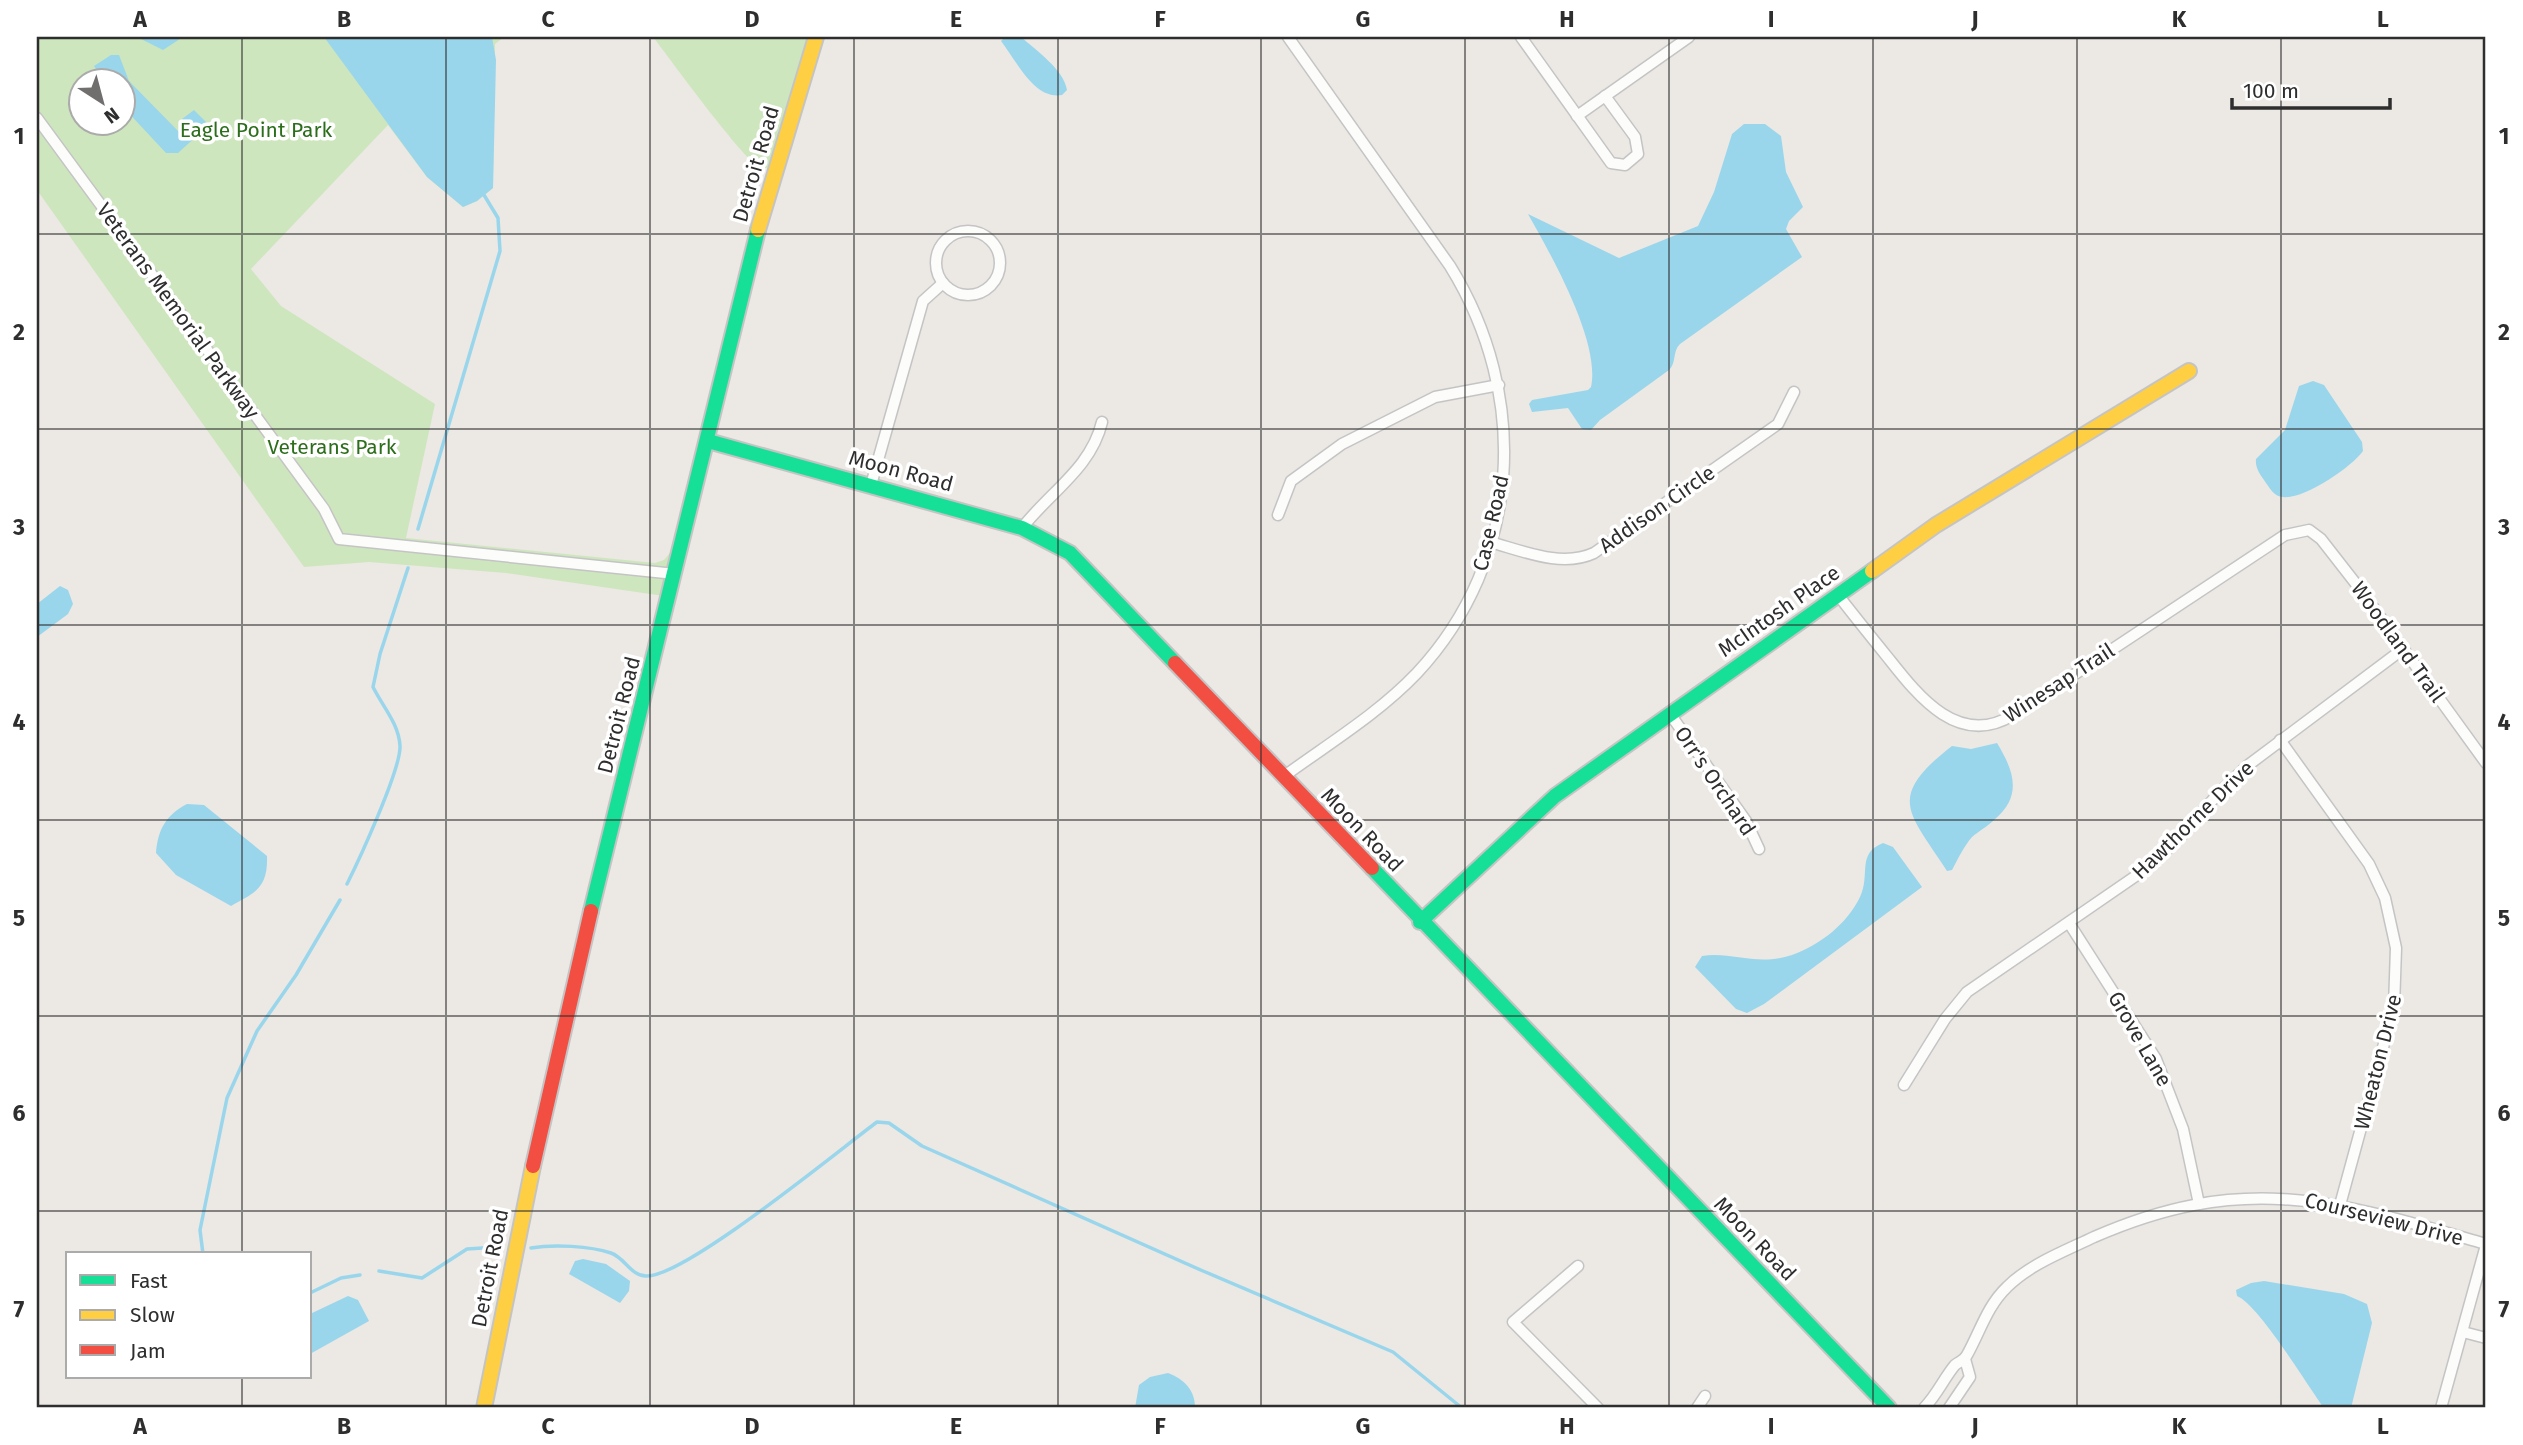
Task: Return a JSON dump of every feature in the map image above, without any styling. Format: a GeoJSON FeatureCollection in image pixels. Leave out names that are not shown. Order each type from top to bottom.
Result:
{"type":"FeatureCollection","features":[{"type":"Feature","properties":{"kind":"street","name":"Detroit Road"},"geometry":{"type":"LineString","coordinates":[[484,1408],[554,1064],[767,198],[816,37]]}},
{"type":"Feature","properties":{"kind":"street","name":"Case Road"},"geometry":{"type":"LineString","coordinates":[[1283,777],[1380,706],[1427,662],[1468,601],[1490,542],[1502,494],[1506,452],[1499,385],[1481,324],[1456,274],[1287,37]]}},
{"type":"Feature","properties":{"kind":"street"},"geometry":{"type":"LineString","coordinates":[[1521,37],[1611,163],[1620,166],[1631,163],[1638,154],[1637,141],[1605,96]]}},
{"type":"Feature","properties":{"kind":"street"},"geometry":{"type":"LineString","coordinates":[[1577,116],[1689,37]]}},
{"type":"Feature","properties":{"kind":"street","name":"Veterans Memorial Parkway"},"geometry":{"type":"LineString","coordinates":[[37,118],[324,509],[339,539],[675,574]]}},
{"type":"Feature","properties":{"kind":"street"},"geometry":{"type":"LineString","coordinates":[[969,231],[979,233],[996,246],[1000,266],[991,286],[983,292],[961,295],[943,284],[938,274],[937,254],[949,237],[969,231]]}},
{"type":"Feature","properties":{"kind":"street"},"geometry":{"type":"LineString","coordinates":[[871,485],[923,301],[943,284]]}},
{"type":"Feature","properties":{"kind":"street","name":"McIntosh Place"},"geometry":{"type":"LineString","coordinates":[[1420,922],[1547,802],[1948,517],[2189,370]]}},
{"type":"Feature","properties":{"kind":"street"},"geometry":{"type":"LineString","coordinates":[[1278,515],[1290,481],[1342,444],[1434,397],[1499,385]]}},
{"type":"Feature","properties":{"kind":"street","name":"Addison Circle"},"geometry":{"type":"LineString","coordinates":[[1490,542],[1557,559],[1580,558],[1594,553],[1778,424],[1794,392]]}},
{"type":"Feature","properties":{"kind":"street"},"geometry":{"type":"LineString","coordinates":[[1023,528],[1038,506],[1088,457],[1102,422]]}},
{"type":"Feature","properties":{"kind":"street","name":"Moon Road"},"geometry":{"type":"LineString","coordinates":[[708,441],[1023,528],[1070,553],[1420,922],[1889,1408]]}},
{"type":"Feature","properties":{"kind":"street","name":"Winesap Trail"},"geometry":{"type":"LineString","coordinates":[[1838,595],[1924,701],[1952,721],[1987,724],[2013,715],[2285,535],[2303,529]]}},
{"type":"Feature","properties":{"kind":"street","name":"Woodland Trail"},"geometry":{"type":"LineString","coordinates":[[2303,529],[2313,531],[2321,539],[2486,763]]}},
{"type":"Feature","properties":{"kind":"street","name":"Hawthorne Drive"},"geometry":{"type":"LineString","coordinates":[[1905,1085],[1945,1019],[1967,992],[1999,967],[2069,923],[2158,859],[2233,779],[2280,740],[2403,649]]}},
{"type":"Feature","properties":{"kind":"street","name":"Orr's Orchard"},"geometry":{"type":"LineString","coordinates":[[1670,714],[1748,824],[1759,849]]}},
{"type":"Feature","properties":{"kind":"street","name":"Wheaton Drive"},"geometry":{"type":"LineString","coordinates":[[2280,740],[2369,864],[2385,898],[2396,948],[2394,1007],[2340,1205]]}},
{"type":"Feature","properties":{"kind":"street","name":"Grove Lane"},"geometry":{"type":"LineString","coordinates":[[2069,923],[2157,1059],[2183,1129],[2199,1204]]}},
{"type":"Feature","properties":{"kind":"street","name":"Courseview Drive"},"geometry":{"type":"LineString","coordinates":[[1924,1408],[1955,1366],[1965,1359],[1994,1302],[2006,1287],[2027,1271],[2116,1228],[2154,1214],[2199,1204],[2262,1197],[2309,1199],[2486,1245]]}},
{"type":"Feature","properties":{"kind":"street"},"geometry":{"type":"LineString","coordinates":[[2441,1408],[2486,1245]]}},
{"type":"Feature","properties":{"kind":"street"},"geometry":{"type":"LineString","coordinates":[[1578,1266],[1513,1322],[1598,1408]]}},
{"type":"Feature","properties":{"kind":"street"},"geometry":{"type":"LineString","coordinates":[[2463,1332],[2486,1338]]}},
{"type":"Feature","properties":{"kind":"street","name":"Courseview Drive"},"geometry":{"type":"LineString","coordinates":[[1949,1408],[1970,1377],[1965,1359]]}},
{"type":"Feature","properties":{"kind":"street"},"geometry":{"type":"LineString","coordinates":[[1696,1408],[1706,1396]]}},
{"type":"Feature","properties":{"kind":"green space"},"geometry":{"type":"Polygon","coordinates":[[[37,37],[504,37],[495,44],[493,188],[477,201],[463,207],[427,177],[388,125],[251,269],[281,306],[435,404],[406,538],[655,563],[664,560],[674,548],[664,596],[506,573],[369,562],[304,567],[37,190],[37,37]]]}},
{"type":"Feature","properties":{"kind":"green space"},"geometry":{"type":"Polygon","coordinates":[[[653,37],[812,37],[771,166],[760,167],[739,148],[653,37]]]}},
{"type":"Feature","properties":{"kind":"water"},"geometry":{"type":"Polygon","coordinates":[[[137,37],[183,37],[163,50],[137,37]]]}},
{"type":"Feature","properties":{"kind":"water"},"geometry":{"type":"Polygon","coordinates":[[[324,37],[492,37],[496,60],[493,188],[477,201],[463,207],[427,177],[324,37]]]}},
{"type":"Feature","properties":{"kind":"water"},"geometry":{"type":"Polygon","coordinates":[[[1005,37],[1021,37],[1034,48],[1061,75],[1067,90],[1062,95],[1052,95],[1034,85],[1001,41],[1005,37]]]}},
{"type":"Feature","properties":{"kind":"water"},"geometry":{"type":"Polygon","coordinates":[[[111,55],[119,55],[123,66],[94,66],[111,55]]]}},
{"type":"Feature","properties":{"kind":"water"},"geometry":{"type":"Polygon","coordinates":[[[136,88],[180,133],[184,134],[186,129],[182,119],[194,110],[209,125],[178,153],[166,153],[136,121],[136,88]]]}},
{"type":"Feature","properties":{"kind":"water"},"geometry":{"type":"Polygon","coordinates":[[[1744,124],[1765,124],[1781,136],[1786,172],[1803,207],[1789,221],[1786,229],[1802,257],[1680,344],[1669,370],[1600,420],[1591,430],[1582,429],[1568,408],[1532,412],[1529,404],[1532,400],[1588,390],[1591,387],[1592,368],[1588,346],[1571,298],[1528,214],[1619,258],[1698,226],[1714,192],[1732,134],[1744,124]]]}},
{"type":"Feature","properties":{"kind":"water"},"geometry":{"type":"Polygon","coordinates":[[[2313,381],[2324,385],[2362,442],[2363,451],[2338,473],[2314,488],[2292,497],[2283,497],[2275,494],[2260,475],[2256,459],[2285,430],[2299,386],[2313,381]]]}},
{"type":"Feature","properties":{"kind":"water"},"geometry":{"type":"Polygon","coordinates":[[[60,586],[68,590],[73,604],[68,614],[37,637],[37,604],[60,586]]]}},
{"type":"Feature","properties":{"kind":"water"},"geometry":{"type":"Polygon","coordinates":[[[1997,743],[2011,773],[2013,783],[2009,802],[1994,820],[1972,837],[1952,870],[1947,871],[1914,819],[1910,806],[1911,793],[1918,779],[1931,764],[1952,746],[1971,749],[1997,743]]]}},
{"type":"Feature","properties":{"kind":"water"},"geometry":{"type":"Polygon","coordinates":[[[187,804],[204,805],[267,856],[265,875],[259,888],[231,906],[176,875],[156,853],[164,824],[187,804]]]}},
{"type":"Feature","properties":{"kind":"water"},"geometry":{"type":"Polygon","coordinates":[[[1883,843],[1893,847],[1922,887],[1764,1004],[1747,1013],[1736,1009],[1695,967],[1702,956],[1724,955],[1767,960],[1779,958],[1802,951],[1822,939],[1840,925],[1854,907],[1863,889],[1867,859],[1875,848],[1883,843]]]}},
{"type":"Feature","properties":{"kind":"water"},"geometry":{"type":"Polygon","coordinates":[[[583,1259],[606,1264],[630,1281],[629,1291],[620,1303],[569,1274],[575,1261],[583,1259]]]}},
{"type":"Feature","properties":{"kind":"water"},"geometry":{"type":"Polygon","coordinates":[[[2264,1281],[2344,1294],[2367,1304],[2372,1323],[2351,1408],[2324,1408],[2270,1329],[2246,1302],[2237,1296],[2236,1290],[2264,1281]]]}},
{"type":"Feature","properties":{"kind":"water"},"geometry":{"type":"Polygon","coordinates":[[[348,1296],[358,1300],[369,1321],[312,1353],[312,1313],[348,1296]]]}},
{"type":"Feature","properties":{"kind":"water"},"geometry":{"type":"Polygon","coordinates":[[[1168,1373],[1188,1386],[1195,1408],[1135,1408],[1139,1385],[1150,1377],[1168,1373]]]}},
{"type":"Feature","properties":{"kind":"waterway"},"geometry":{"type":"LineString","coordinates":[[418,529],[500,251],[498,218],[484,195]]}},
{"type":"Feature","properties":{"kind":"waterway"},"geometry":{"type":"LineString","coordinates":[[347,884],[378,815],[399,758],[397,730],[373,687],[380,654],[408,568]]}},
{"type":"Feature","properties":{"kind":"waterway"},"geometry":{"type":"LineString","coordinates":[[203,1252],[200,1230],[227,1098],[257,1031],[296,975],[340,900]]}},
{"type":"Feature","properties":{"kind":"waterway"},"geometry":{"type":"LineString","coordinates":[[531,1248],[583,1247],[616,1255],[641,1275],[665,1271],[726,1236],[877,1122],[889,1123],[922,1146],[1393,1352],[1462,1408]]}},
{"type":"Feature","properties":{"kind":"waterway"},"geometry":{"type":"LineString","coordinates":[[379,1271],[422,1278],[467,1249],[498,1247]]}},
{"type":"Feature","properties":{"kind":"waterway"},"geometry":{"type":"LineString","coordinates":[[312,1292],[341,1278],[360,1275]]}},
{"type":"Feature","properties":{"kind":"traffic: fast"},"geometry":{"type":"LineString","coordinates":[[591,911],[758,230]]}},
{"type":"Feature","properties":{"kind":"traffic: fast"},"geometry":{"type":"LineString","coordinates":[[708,441],[1022,528],[1070,553],[1175,663]]}},
{"type":"Feature","properties":{"kind":"traffic: fast"},"geometry":{"type":"LineString","coordinates":[[1420,922],[1555,796],[1872,571]]}},
{"type":"Feature","properties":{"kind":"traffic: fast"},"geometry":{"type":"LineString","coordinates":[[1372,868],[1889,1408]]}},
{"type":"Feature","properties":{"kind":"traffic: slow"},"geometry":{"type":"LineString","coordinates":[[758,230],[816,37]]}},
{"type":"Feature","properties":{"kind":"traffic: slow"},"geometry":{"type":"LineString","coordinates":[[1872,571],[1936,525],[2189,371]]}},
{"type":"Feature","properties":{"kind":"traffic: slow"},"geometry":{"type":"LineString","coordinates":[[484,1408],[533,1166]]}},
{"type":"Feature","properties":{"kind":"traffic: jam"},"geometry":{"type":"LineString","coordinates":[[1175,663],[1372,868]]}},
{"type":"Feature","properties":{"kind":"traffic: jam"},"geometry":{"type":"LineString","coordinates":[[533,1166],[591,911]]}},
{"type":"Feature","properties":{"kind":"park label","name":"Eagle Point Park"},"geometry":{"type":"Point","coordinates":[256,130]}},
{"type":"Feature","properties":{"kind":"park label","name":"Veterans Park"},"geometry":{"type":"Point","coordinates":[332,447]}}]}
